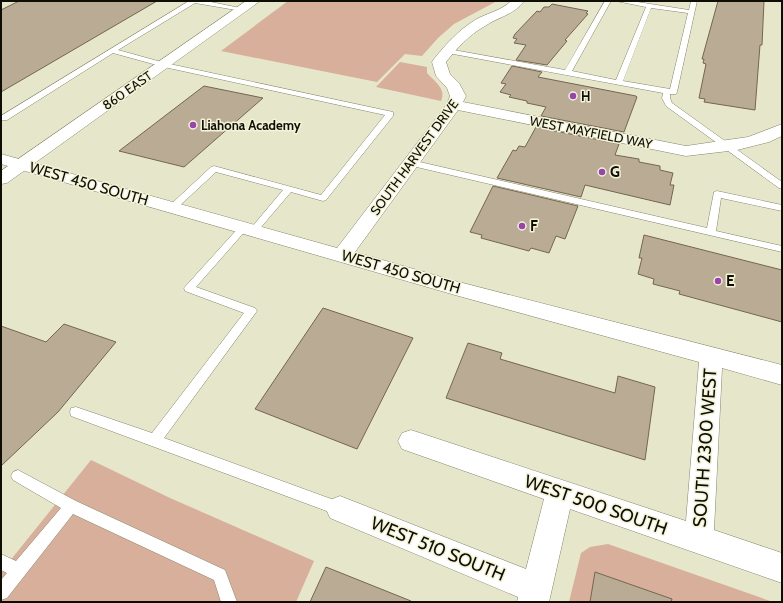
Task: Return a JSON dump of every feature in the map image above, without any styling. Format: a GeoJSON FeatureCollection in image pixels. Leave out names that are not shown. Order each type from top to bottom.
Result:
{"type":"FeatureCollection","features":[{"type":"Feature","properties":{"kind":"street","name":"SOUTH HARVEST DRIVE"},"geometry":{"type":"LineString","coordinates":[[342,256],[454,105],[458,96],[454,86],[443,76],[439,62],[459,37],[482,22],[502,13],[515,5],[518,1]]}},
{"type":"Feature","properties":{"kind":"street","name":"860 EAST"},"geometry":{"type":"LineString","coordinates":[[1,179],[248,5]]}},
{"type":"Feature","properties":{"kind":"street","name":"WEST MAYFIELD WAY"},"geometry":{"type":"LineString","coordinates":[[454,105],[681,150],[713,149],[753,140],[777,133],[782,129]]}},
{"type":"Feature","properties":{"kind":"street","name":"WEST 450 SOUTH"},"geometry":{"type":"LineString","coordinates":[[1,159],[455,288],[782,375]]}},
{"type":"Feature","properties":{"kind":"street","name":"SOUTH 2300 WEST"},"geometry":{"type":"LineString","coordinates":[[699,540],[711,356]]}},
{"type":"Feature","properties":{"kind":"street","name":"WEST 500 SOUTH"},"geometry":{"type":"LineString","coordinates":[[411,441],[782,568]]}},
{"type":"Feature","properties":{"kind":"street"},"geometry":{"type":"LineString","coordinates":[[534,595],[560,492]]}},
{"type":"Feature","properties":{"kind":"street","name":"WEST 510 SOUTH"},"geometry":{"type":"LineString","coordinates":[[340,509],[534,595]]}},
{"type":"Feature","properties":{"kind":"lane"},"geometry":{"type":"LineString","coordinates":[[1,118],[4,118],[193,1]]}},
{"type":"Feature","properties":{"kind":"lane"},"geometry":{"type":"LineString","coordinates":[[196,1],[248,5]]}},
{"type":"Feature","properties":{"kind":"lane"},"geometry":{"type":"LineString","coordinates":[[568,73],[608,1]]}},
{"type":"Feature","properties":{"kind":"lane"},"geometry":{"type":"LineString","coordinates":[[618,1],[691,12]]}},
{"type":"Feature","properties":{"kind":"lane"},"geometry":{"type":"LineString","coordinates":[[448,51],[673,92],[694,1]]}},
{"type":"Feature","properties":{"kind":"lane"},"geometry":{"type":"LineString","coordinates":[[619,82],[649,6]]}},
{"type":"Feature","properties":{"kind":"lane"},"geometry":{"type":"LineString","coordinates":[[112,51],[164,65],[390,114],[323,198],[214,169],[173,207]]}},
{"type":"Feature","properties":{"kind":"lane"},"geometry":{"type":"LineString","coordinates":[[668,91],[666,98],[669,104],[728,145],[782,186]]}},
{"type":"Feature","properties":{"kind":"lane"},"geometry":{"type":"LineString","coordinates":[[411,163],[782,249]]}},
{"type":"Feature","properties":{"kind":"lane"},"geometry":{"type":"LineString","coordinates":[[155,440],[251,310],[189,288],[289,190]]}},
{"type":"Feature","properties":{"kind":"lane"},"geometry":{"type":"LineString","coordinates":[[711,232],[717,194],[782,208]]}},
{"type":"Feature","properties":{"kind":"lane"},"geometry":{"type":"LineString","coordinates":[[76,412],[340,509]]}},
{"type":"Feature","properties":{"kind":"lane"},"geometry":{"type":"LineString","coordinates":[[18,476],[71,506],[220,575],[229,602]]}},
{"type":"Feature","properties":{"kind":"lane"},"geometry":{"type":"LineString","coordinates":[[1,592],[71,506]]}},
{"type":"Feature","properties":{"kind":"lane"},"geometry":{"type":"LineString","coordinates":[[1,561],[18,571]]}},
{"type":"Feature","properties":{"kind":"shaded area"},"geometry":{"type":"Polygon","coordinates":[[[288,1],[497,1],[454,24],[438,38],[422,56],[405,54],[377,82],[221,51],[288,1]]]}},
{"type":"Feature","properties":{"kind":"shaded area"},"geometry":{"type":"Polygon","coordinates":[[[400,62],[427,67],[427,73],[441,89],[441,101],[376,87],[400,62]]]}},
{"type":"Feature","properties":{"kind":"shaded area"},"geometry":{"type":"Polygon","coordinates":[[[91,460],[170,498],[314,561],[296,602],[1,602],[1,572],[91,460]]]}},
{"type":"Feature","properties":{"kind":"shaded area"},"geometry":{"type":"Polygon","coordinates":[[[608,544],[773,602],[569,602],[581,553],[590,547],[608,544]]]}},
{"type":"Feature","properties":{"kind":"building"},"geometry":{"type":"Polygon","coordinates":[[[19,1],[157,1],[1,92],[1,10],[19,1]]]}},
{"type":"Feature","properties":{"kind":"building"},"geometry":{"type":"Polygon","coordinates":[[[718,1],[764,1],[762,45],[760,45],[755,110],[704,102],[705,99],[699,98],[706,64],[703,63],[704,59],[702,59],[718,1]]]}},
{"type":"Feature","properties":{"kind":"building"},"geometry":{"type":"Polygon","coordinates":[[[552,4],[588,11],[586,13],[588,14],[565,40],[567,41],[547,65],[516,60],[526,45],[514,43],[517,39],[513,38],[515,34],[537,11],[540,12],[544,7],[549,7],[552,4]]]}},
{"type":"Feature","properties":{"kind":"building","name":"H"},"geometry":{"type":"Polygon","coordinates":[[[512,66],[542,72],[538,77],[636,96],[637,97],[624,132],[541,116],[546,107],[527,103],[527,101],[509,97],[511,95],[500,92],[506,84],[501,83],[512,66]]]}},
{"type":"Feature","properties":{"kind":"building","name":"Liahona Academy"},"geometry":{"type":"Polygon","coordinates":[[[204,86],[263,98],[184,167],[119,151],[204,86]]]}},
{"type":"Feature","properties":{"kind":"building","name":"G"},"geometry":{"type":"Polygon","coordinates":[[[536,127],[619,144],[615,155],[639,159],[639,162],[660,166],[660,170],[673,173],[670,185],[674,185],[670,205],[585,185],[581,197],[497,178],[513,150],[516,151],[519,146],[525,147],[536,127]]]}},
{"type":"Feature","properties":{"kind":"building","name":"F"},"geometry":{"type":"Polygon","coordinates":[[[493,186],[578,206],[565,239],[556,236],[549,253],[531,248],[529,251],[481,238],[482,235],[470,232],[493,186]]]}},
{"type":"Feature","properties":{"kind":"building","name":"E"},"geometry":{"type":"Polygon","coordinates":[[[644,235],[782,270],[782,322],[679,294],[680,291],[653,284],[654,279],[638,274],[642,258],[639,258],[644,235]]]}},
{"type":"Feature","properties":{"kind":"building"},"geometry":{"type":"Polygon","coordinates":[[[323,308],[413,338],[357,449],[255,409],[323,308]]]}},
{"type":"Feature","properties":{"kind":"building"},"geometry":{"type":"Polygon","coordinates":[[[64,324],[116,342],[58,412],[1,466],[1,326],[46,342],[64,324]]]}},
{"type":"Feature","properties":{"kind":"building"},"geometry":{"type":"Polygon","coordinates":[[[468,343],[502,353],[500,359],[615,393],[618,376],[655,387],[645,460],[446,398],[468,343]]]}},
{"type":"Feature","properties":{"kind":"building"},"geometry":{"type":"Polygon","coordinates":[[[326,567],[411,601],[310,602],[326,567]]]}},
{"type":"Feature","properties":{"kind":"building"},"geometry":{"type":"Polygon","coordinates":[[[595,572],[672,599],[671,602],[590,602],[595,572]]]}},
{"type":"Feature","properties":{"kind":"place","name":"H"},"geometry":{"type":"Point","coordinates":[573,96]}},
{"type":"Feature","properties":{"kind":"place","name":"Liahona Academy"},"geometry":{"type":"Point","coordinates":[193,125]}},
{"type":"Feature","properties":{"kind":"place","name":"G"},"geometry":{"type":"Point","coordinates":[602,172]}},
{"type":"Feature","properties":{"kind":"place","name":"F"},"geometry":{"type":"Point","coordinates":[522,226]}},
{"type":"Feature","properties":{"kind":"place","name":"E"},"geometry":{"type":"Point","coordinates":[718,281]}}]}
